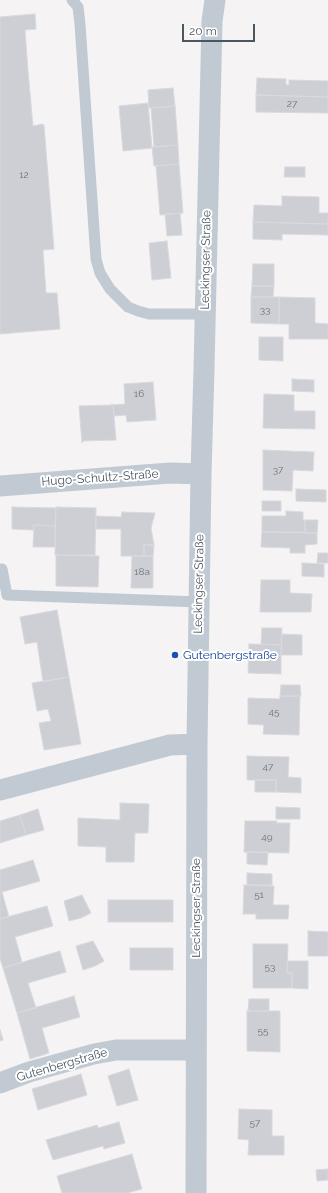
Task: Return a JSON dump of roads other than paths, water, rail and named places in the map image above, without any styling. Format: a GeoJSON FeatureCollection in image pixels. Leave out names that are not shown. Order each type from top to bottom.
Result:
{"type":"FeatureCollection","features":[{"type":"Feature","properties":{"kind":"street","name":"Leckingser Straße"},"geometry":{"type":"LineString","coordinates":[[196,1193],[197,744],[201,474],[212,21],[215,0]]}},
{"type":"Feature","properties":{"kind":"street","name":"Hugo-Schultz-Straße"},"geometry":{"type":"LineString","coordinates":[[0,486],[170,474],[201,474]]}},
{"type":"Feature","properties":{"kind":"street"},"geometry":{"type":"LineString","coordinates":[[0,790],[170,745],[197,744]]}},
{"type":"Feature","properties":{"kind":"street","name":"Gutenbergstraße"},"geometry":{"type":"LineString","coordinates":[[0,1083],[29,1072],[94,1054],[116,1050],[196,1050]]}},
{"type":"Feature","properties":{"kind":"lane"},"geometry":{"type":"LineString","coordinates":[[72,0],[78,7],[80,24],[96,259],[100,273],[110,289],[128,307],[138,311],[149,314],[205,314]]}},
{"type":"Feature","properties":{"kind":"lane"},"geometry":{"type":"LineString","coordinates":[[2,569],[7,595],[200,602]]}},
{"type":"Feature","properties":{"kind":"place","name":"Gutenbergstraße"},"geometry":{"type":"Point","coordinates":[175,655]}}]}
